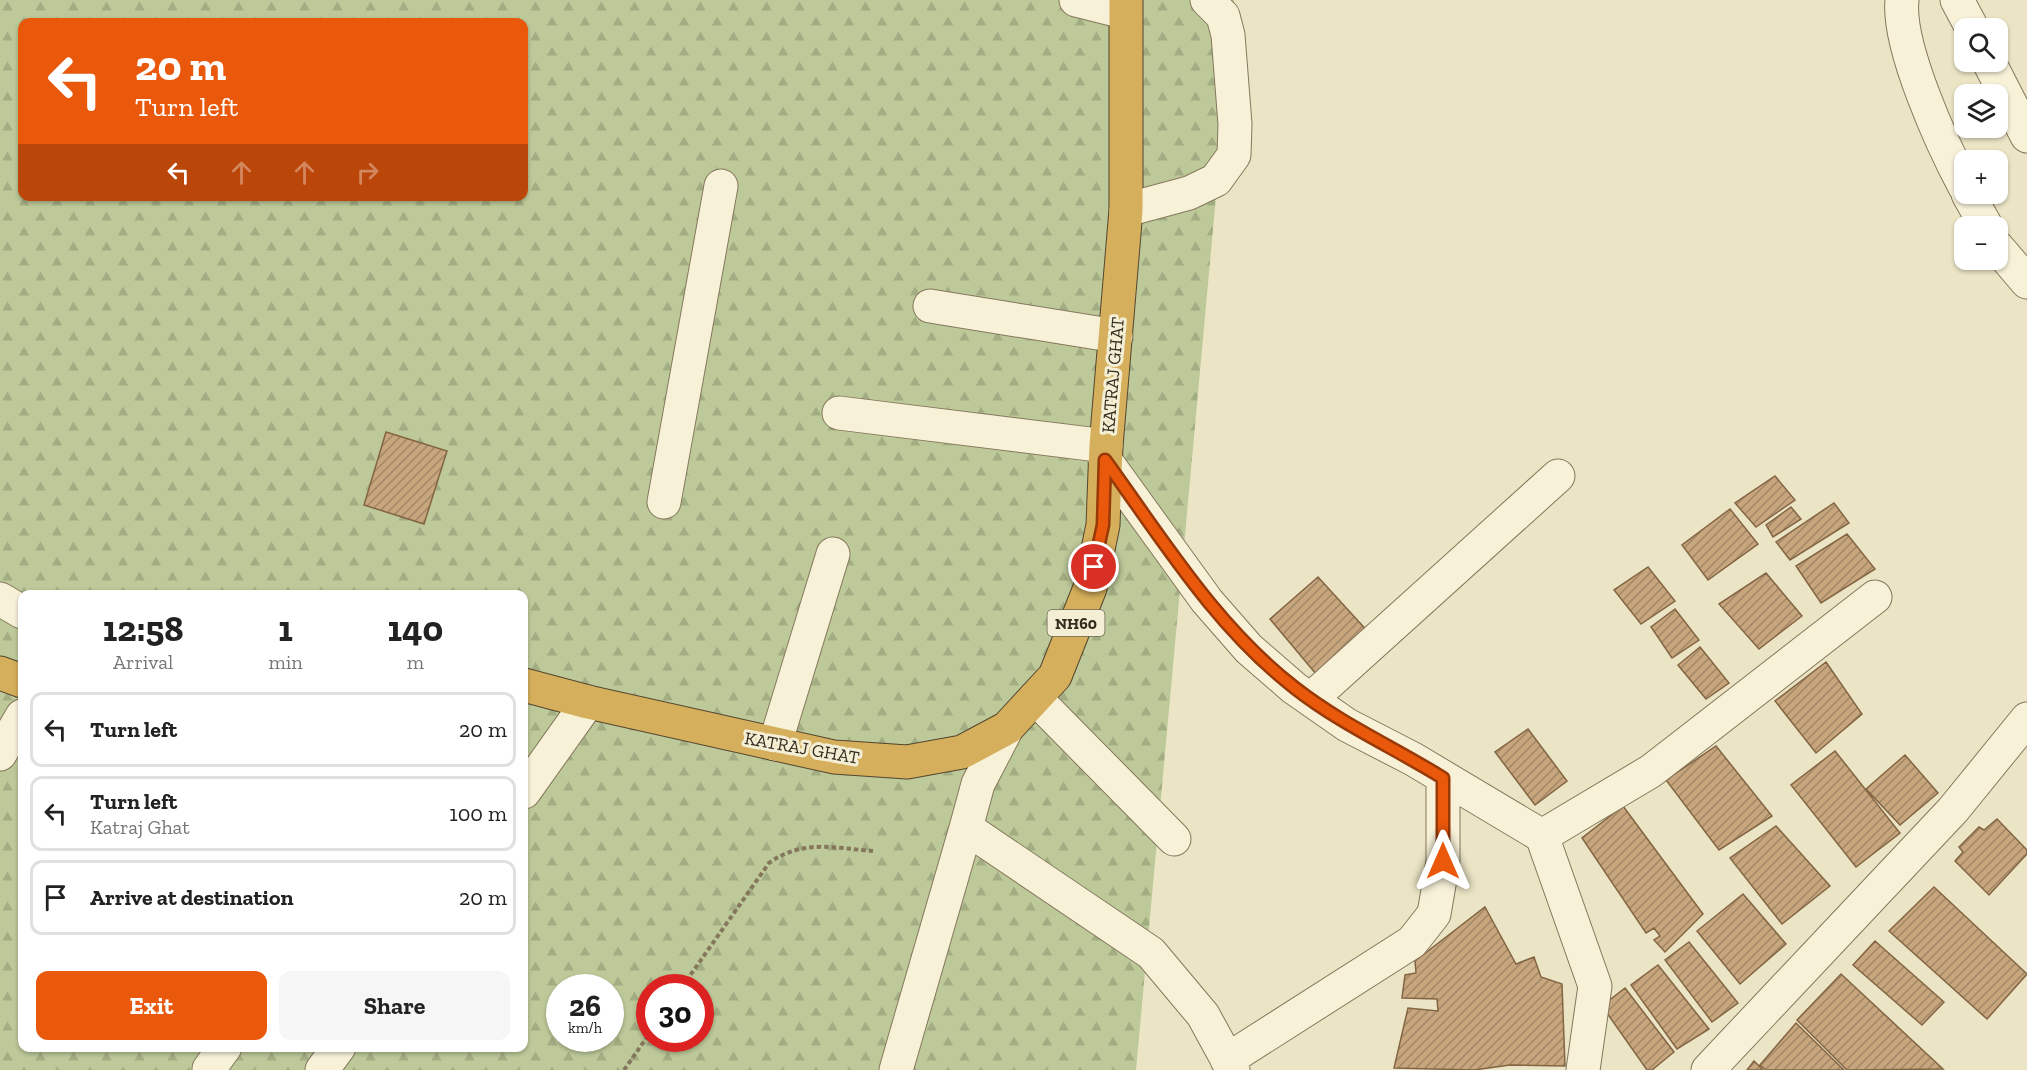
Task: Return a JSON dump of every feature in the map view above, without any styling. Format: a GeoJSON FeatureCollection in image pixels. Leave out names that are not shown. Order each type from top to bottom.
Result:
{"type":"FeatureCollection","features":[{"type":"Feature","properties":{"kind":"highway","name":"KATRAJ GHAT"},"geometry":{"type":"LineString","coordinates":[[528,686],[834,758],[907,762],[962,752],[1007,728],[1055,676],[1090,588],[1103,525],[1106,453],[1126,210],[1125,6]]}},
{"type":"Feature","properties":{"kind":"highway"},"geometry":{"type":"LineString","coordinates":[[0,673],[18,680]]}},
{"type":"Feature","properties":{"kind":"street"},"geometry":{"type":"LineString","coordinates":[[1076,0],[1125,6]]}},
{"type":"Feature","properties":{"kind":"street"},"geometry":{"type":"LineString","coordinates":[[1126,210],[1189,194],[1215,180],[1234,155],[1235,124],[1228,35],[1223,16],[1207,0]]}},
{"type":"Feature","properties":{"kind":"street"},"geometry":{"type":"LineString","coordinates":[[1902,0],[1907,49],[1954,167]]}},
{"type":"Feature","properties":{"kind":"street"},"geometry":{"type":"LineString","coordinates":[[1957,0],[1967,18]]}},
{"type":"Feature","properties":{"kind":"street"},"geometry":{"type":"LineString","coordinates":[[1994,72],[2027,136]]}},
{"type":"Feature","properties":{"kind":"street"},"geometry":{"type":"LineString","coordinates":[[664,502],[721,186]]}},
{"type":"Feature","properties":{"kind":"street"},"geometry":{"type":"LineString","coordinates":[[2008,260],[2027,282]]}},
{"type":"Feature","properties":{"kind":"street"},"geometry":{"type":"LineString","coordinates":[[930,306],[1116,336]]}},
{"type":"Feature","properties":{"kind":"street"},"geometry":{"type":"LineString","coordinates":[[839,413],[1106,453],[1208,601],[1250,649],[1347,725],[1542,836],[1595,986],[1583,1070]]}},
{"type":"Feature","properties":{"kind":"street"},"geometry":{"type":"LineString","coordinates":[[1311,699],[1558,477]]}},
{"type":"Feature","properties":{"kind":"street"},"geometry":{"type":"LineString","coordinates":[[775,744],[833,554]]}},
{"type":"Feature","properties":{"kind":"street"},"geometry":{"type":"LineString","coordinates":[[1542,836],[1651,771],[1875,597]]}},
{"type":"Feature","properties":{"kind":"street"},"geometry":{"type":"LineString","coordinates":[[0,599],[18,610]]}},
{"type":"Feature","properties":{"kind":"street"},"geometry":{"type":"LineString","coordinates":[[1035,698],[1174,838]]}},
{"type":"Feature","properties":{"kind":"street"},"geometry":{"type":"LineString","coordinates":[[528,786],[588,702]]}},
{"type":"Feature","properties":{"kind":"street"},"geometry":{"type":"LineString","coordinates":[[1708,1070],[1953,810],[2027,719]]}},
{"type":"Feature","properties":{"kind":"street"},"geometry":{"type":"LineString","coordinates":[[0,754],[18,723]]}},
{"type":"Feature","properties":{"kind":"street"},"geometry":{"type":"LineString","coordinates":[[896,1070],[978,784],[1007,728]]}},
{"type":"Feature","properties":{"kind":"street"},"geometry":{"type":"LineString","coordinates":[[966,828],[1151,952],[1203,1016],[1230,1065],[1412,942],[1434,914],[1443,861],[1443,778]]}},
{"type":"Feature","properties":{"kind":"street"},"geometry":{"type":"LineString","coordinates":[[322,1070],[335,1052]]}},
{"type":"Feature","properties":{"kind":"path"},"geometry":{"type":"LineString","coordinates":[[691,974],[769,863],[785,851],[806,846],[873,851]]}},
{"type":"Feature","properties":{"kind":"path"},"geometry":{"type":"LineString","coordinates":[[624,1070],[637,1052]]}},
{"type":"Feature","properties":{"kind":"green space"},"geometry":{"type":"Polygon","coordinates":[[[0,0],[1234,0],[1136,1070],[0,1070],[0,0]]]}},
{"type":"Feature","properties":{"kind":"building"},"geometry":{"type":"Polygon","coordinates":[[[386,432],[447,451],[424,524],[364,505],[386,432]]]}},
{"type":"Feature","properties":{"kind":"building"},"geometry":{"type":"Polygon","coordinates":[[[1775,476],[1795,500],[1756,527],[1735,503],[1775,476]]]}},
{"type":"Feature","properties":{"kind":"building"},"geometry":{"type":"Polygon","coordinates":[[[1834,503],[1849,523],[1790,560],[1776,542],[1834,503]]]}},
{"type":"Feature","properties":{"kind":"building"},"geometry":{"type":"Polygon","coordinates":[[[1791,507],[1801,519],[1773,537],[1766,525],[1791,507]]]}},
{"type":"Feature","properties":{"kind":"building"},"geometry":{"type":"Polygon","coordinates":[[[1730,509],[1758,544],[1708,580],[1682,545],[1730,509]]]}},
{"type":"Feature","properties":{"kind":"building"},"geometry":{"type":"Polygon","coordinates":[[[1847,534],[1875,569],[1821,603],[1796,566],[1847,534]]]}},
{"type":"Feature","properties":{"kind":"building"},"geometry":{"type":"Polygon","coordinates":[[[1648,567],[1675,601],[1641,624],[1614,590],[1648,567]]]}},
{"type":"Feature","properties":{"kind":"building"},"geometry":{"type":"Polygon","coordinates":[[[1766,573],[1802,616],[1759,649],[1719,604],[1766,573]]]}},
{"type":"Feature","properties":{"kind":"building"},"geometry":{"type":"Polygon","coordinates":[[[1318,577],[1371,635],[1321,680],[1270,619],[1318,577]]]}},
{"type":"Feature","properties":{"kind":"building"},"geometry":{"type":"Polygon","coordinates":[[[1675,609],[1699,640],[1672,658],[1651,627],[1675,609]]]}},
{"type":"Feature","properties":{"kind":"building"},"geometry":{"type":"Polygon","coordinates":[[[1700,647],[1729,683],[1706,699],[1678,665],[1700,647]]]}},
{"type":"Feature","properties":{"kind":"building"},"geometry":{"type":"Polygon","coordinates":[[[1826,662],[1862,714],[1816,753],[1775,701],[1826,662]]]}},
{"type":"Feature","properties":{"kind":"building"},"geometry":{"type":"Polygon","coordinates":[[[1528,729],[1567,781],[1535,805],[1495,752],[1528,729]]]}},
{"type":"Feature","properties":{"kind":"building"},"geometry":{"type":"Polygon","coordinates":[[[1716,746],[1772,816],[1719,850],[1666,780],[1716,746]]]}},
{"type":"Feature","properties":{"kind":"building"},"geometry":{"type":"Polygon","coordinates":[[[1835,751],[1900,833],[1856,867],[1791,785],[1835,751]]]}},
{"type":"Feature","properties":{"kind":"building"},"geometry":{"type":"Polygon","coordinates":[[[1905,755],[1938,793],[1900,825],[1866,789],[1905,755]]]}},
{"type":"Feature","properties":{"kind":"building"},"geometry":{"type":"Polygon","coordinates":[[[1623,806],[1703,914],[1665,952],[1654,940],[1660,936],[1654,928],[1646,933],[1582,838],[1623,806]]]}},
{"type":"Feature","properties":{"kind":"building"},"geometry":{"type":"Polygon","coordinates":[[[1997,819],[2027,850],[2027,854],[1989,895],[1955,861],[1963,852],[1959,847],[1979,827],[1984,830],[1997,819]]]}},
{"type":"Feature","properties":{"kind":"building"},"geometry":{"type":"Polygon","coordinates":[[[1776,826],[1830,886],[1782,924],[1730,858],[1776,826]]]}},
{"type":"Feature","properties":{"kind":"building"},"geometry":{"type":"Polygon","coordinates":[[[1934,887],[2027,974],[1987,1019],[1889,931],[1934,887]]]}},
{"type":"Feature","properties":{"kind":"building"},"geometry":{"type":"Polygon","coordinates":[[[1743,894],[1786,944],[1740,984],[1697,931],[1743,894]]]}},
{"type":"Feature","properties":{"kind":"building"},"geometry":{"type":"Polygon","coordinates":[[[1485,907],[1516,964],[1534,957],[1541,977],[1562,984],[1565,1066],[1510,1065],[1474,1070],[1394,1068],[1408,1008],[1438,1011],[1437,999],[1402,998],[1405,975],[1416,973],[1415,961],[1485,907]]]}},
{"type":"Feature","properties":{"kind":"building"},"geometry":{"type":"Polygon","coordinates":[[[1875,941],[1944,1002],[1922,1025],[1853,965],[1875,941]]]}},
{"type":"Feature","properties":{"kind":"building"},"geometry":{"type":"Polygon","coordinates":[[[1689,942],[1738,1003],[1712,1022],[1665,960],[1689,942]]]}},
{"type":"Feature","properties":{"kind":"building"},"geometry":{"type":"Polygon","coordinates":[[[1658,965],[1709,1029],[1677,1049],[1631,985],[1658,965]]]}},
{"type":"Feature","properties":{"kind":"building"},"geometry":{"type":"Polygon","coordinates":[[[1841,974],[1943,1069],[1847,1070],[1797,1020],[1841,974]]]}},
{"type":"Feature","properties":{"kind":"building"},"geometry":{"type":"Polygon","coordinates":[[[1625,988],[1674,1052],[1652,1070],[1647,1070],[1602,1006],[1625,988]]]}},
{"type":"Feature","properties":{"kind":"building"},"geometry":{"type":"Polygon","coordinates":[[[1796,1023],[1844,1070],[1766,1070],[1760,1065],[1796,1023]]]}},
{"type":"Feature","properties":{"kind":"building"},"geometry":{"type":"Polygon","coordinates":[[[1754,1061],[1763,1070],[1747,1070],[1754,1061]]]}},
{"type":"Feature","properties":{"kind":"route"},"geometry":{"type":"LineString","coordinates":[[1094,567],[1103,525],[1105,460],[1208,601],[1250,649],[1294,688],[1347,725],[1413,759],[1443,778],[1443,861]]}}]}
